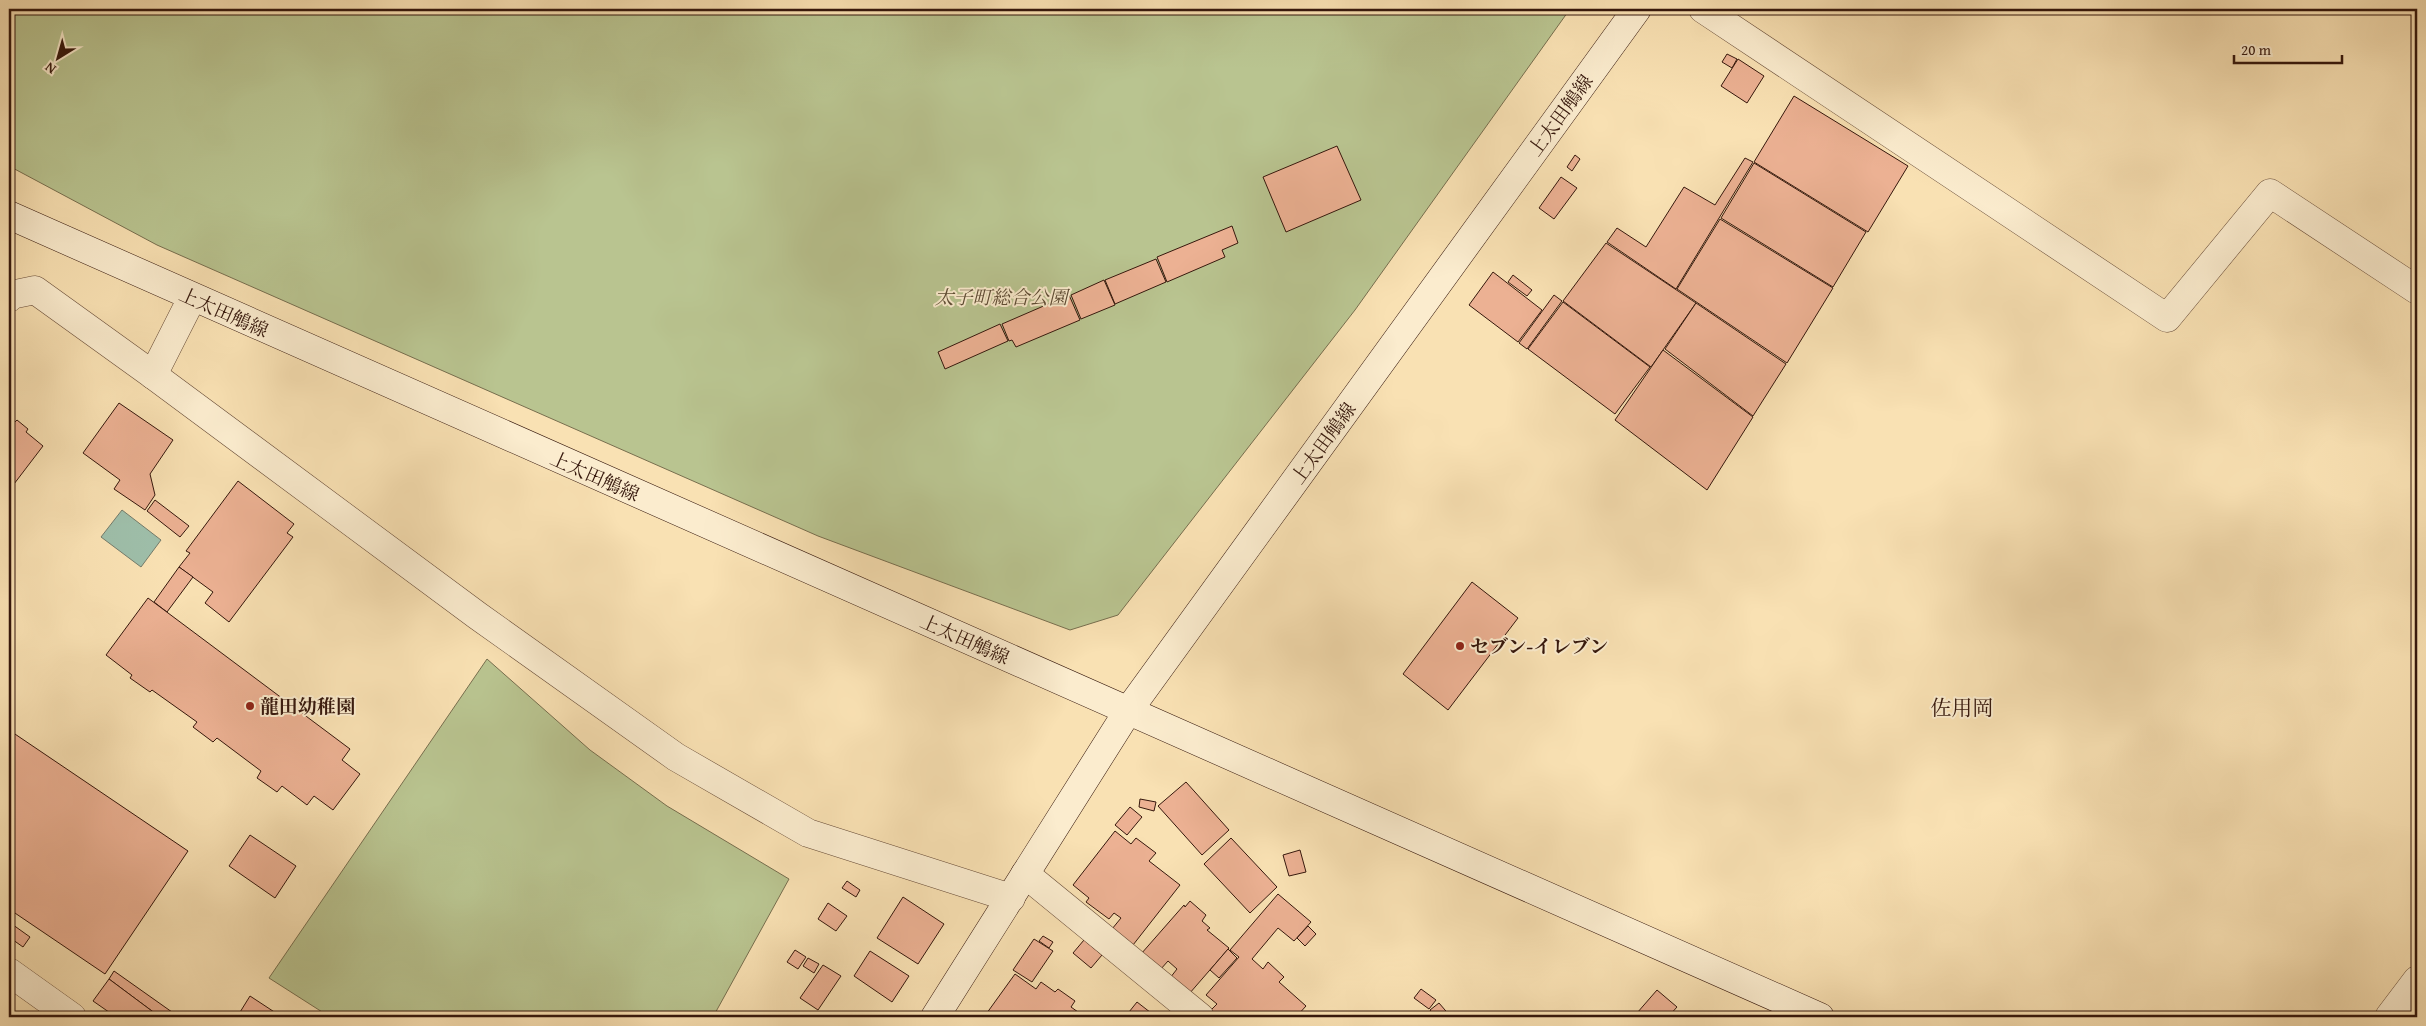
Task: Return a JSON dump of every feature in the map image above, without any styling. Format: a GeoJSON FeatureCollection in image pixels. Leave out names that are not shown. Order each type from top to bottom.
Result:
{"type":"FeatureCollection","features":[{"type":"Feature","properties":{"kind":"street","name":"上太田鵤線"},"geometry":{"type":"LineString","coordinates":[[9,215],[192,298],[1128,712],[1637,9]]}},
{"type":"Feature","properties":{"kind":"street"},"geometry":{"type":"LineString","coordinates":[[1703,9],[2167,318],[2270,193],[2417,290]]}},
{"type":"Feature","properties":{"kind":"street"},"geometry":{"type":"LineString","coordinates":[[9,298],[11,295],[34,290],[478,616],[676,756],[808,833],[1011,898]]}},
{"type":"Feature","properties":{"kind":"street"},"geometry":{"type":"LineString","coordinates":[[152,375],[192,298]]}},
{"type":"Feature","properties":{"kind":"street"},"geometry":{"type":"LineString","coordinates":[[935,1017],[1128,712],[1820,1017]]}},
{"type":"Feature","properties":{"kind":"street"},"geometry":{"type":"LineString","coordinates":[[1025,874],[1200,1017]]}},
{"type":"Feature","properties":{"kind":"street"},"geometry":{"type":"LineString","coordinates":[[9,972],[72,1017]]}},
{"type":"Feature","properties":{"kind":"street"},"geometry":{"type":"LineString","coordinates":[[2390,1017],[2417,980]]}},
{"type":"Feature","properties":{"kind":"green space","name":"太子町総合公園"},"geometry":{"type":"Polygon","coordinates":[[[9,9],[1570,9],[1355,310],[1118,615],[1070,630],[818,536],[157,245],[9,166],[9,9]]]}},
{"type":"Feature","properties":{"kind":"green space"},"geometry":{"type":"Polygon","coordinates":[[[487,659],[590,750],[667,806],[789,879],[713,1017],[330,1017],[269,978],[487,659]]]}},
{"type":"Feature","properties":{"kind":"shaded area"},"geometry":{"type":"Polygon","coordinates":[[[122,510],[161,540],[141,567],[101,537],[122,510]]]}},
{"type":"Feature","properties":{"kind":"building"},"geometry":{"type":"Polygon","coordinates":[[[1727,54],[1737,59],[1732,68],[1722,62],[1727,54]]]}},
{"type":"Feature","properties":{"kind":"building"},"geometry":{"type":"Polygon","coordinates":[[[1738,59],[1764,76],[1747,103],[1721,86],[1738,59]]]}},
{"type":"Feature","properties":{"kind":"building"},"geometry":{"type":"Polygon","coordinates":[[[1794,96],[1908,166],[1868,232],[1754,162],[1794,96]]]}},
{"type":"Feature","properties":{"kind":"building"},"geometry":{"type":"Polygon","coordinates":[[[1337,146],[1361,200],[1286,232],[1263,177],[1337,146]]]}},
{"type":"Feature","properties":{"kind":"building"},"geometry":{"type":"Polygon","coordinates":[[[1575,155],[1580,159],[1572,171],[1567,167],[1575,155]]]}},
{"type":"Feature","properties":{"kind":"building"},"geometry":{"type":"Polygon","coordinates":[[[1745,158],[1753,162],[1676,289],[1607,242],[1617,228],[1646,247],[1684,187],[1715,205],[1745,158]]]}},
{"type":"Feature","properties":{"kind":"building"},"geometry":{"type":"Polygon","coordinates":[[[1754,163],[1866,232],[1833,287],[1721,218],[1754,163]]]}},
{"type":"Feature","properties":{"kind":"building"},"geometry":{"type":"Polygon","coordinates":[[[1561,177],[1577,188],[1554,219],[1539,208],[1561,177]]]}},
{"type":"Feature","properties":{"kind":"building"},"geometry":{"type":"Polygon","coordinates":[[[1720,219],[1833,288],[1787,363],[1677,289],[1720,219]]]}},
{"type":"Feature","properties":{"kind":"building"},"geometry":{"type":"Polygon","coordinates":[[[1232,226],[1238,243],[1222,250],[1225,257],[1167,282],[1157,257],[1232,226]]]}},
{"type":"Feature","properties":{"kind":"building"},"geometry":{"type":"Polygon","coordinates":[[[1606,243],[1696,303],[1651,367],[1563,301],[1606,243]]]}},
{"type":"Feature","properties":{"kind":"building"},"geometry":{"type":"Polygon","coordinates":[[[1156,259],[1166,282],[1115,304],[1105,280],[1156,259]]]}},
{"type":"Feature","properties":{"kind":"building"},"geometry":{"type":"Polygon","coordinates":[[[1493,272],[1542,310],[1518,342],[1469,305],[1493,272]]]}},
{"type":"Feature","properties":{"kind":"building"},"geometry":{"type":"Polygon","coordinates":[[[1513,275],[1532,290],[1527,296],[1508,282],[1513,275]]]}},
{"type":"Feature","properties":{"kind":"building"},"geometry":{"type":"Polygon","coordinates":[[[1104,280],[1115,305],[1081,319],[1071,295],[1104,280]]]}},
{"type":"Feature","properties":{"kind":"building"},"geometry":{"type":"Polygon","coordinates":[[[1069,295],[1080,320],[1016,347],[1012,340],[1009,341],[1002,324],[1069,295]]]}},
{"type":"Feature","properties":{"kind":"building"},"geometry":{"type":"Polygon","coordinates":[[[1554,295],[1562,301],[1527,349],[1519,343],[1554,295]]]}},
{"type":"Feature","properties":{"kind":"building"},"geometry":{"type":"Polygon","coordinates":[[[1563,302],[1650,367],[1615,414],[1528,349],[1563,302]]]}},
{"type":"Feature","properties":{"kind":"building"},"geometry":{"type":"Polygon","coordinates":[[[1696,303],[1786,364],[1753,416],[1665,349],[1696,303]]]}},
{"type":"Feature","properties":{"kind":"building"},"geometry":{"type":"Polygon","coordinates":[[[1000,324],[1008,341],[945,369],[938,352],[1000,324]]]}},
{"type":"Feature","properties":{"kind":"building"},"geometry":{"type":"Polygon","coordinates":[[[1663,350],[1753,417],[1707,490],[1615,420],[1663,350]]]}},
{"type":"Feature","properties":{"kind":"building"},"geometry":{"type":"Polygon","coordinates":[[[119,403],[173,440],[150,474],[155,495],[145,510],[114,489],[120,480],[83,453],[119,403]]]}},
{"type":"Feature","properties":{"kind":"building"},"geometry":{"type":"Polygon","coordinates":[[[9,420],[14,423],[17,420],[28,429],[26,432],[43,446],[14,484],[9,479],[9,420]]]}},
{"type":"Feature","properties":{"kind":"building"},"geometry":{"type":"Polygon","coordinates":[[[238,481],[294,524],[287,533],[293,537],[229,622],[205,603],[213,592],[179,567],[190,553],[186,551],[238,481]]]}},
{"type":"Feature","properties":{"kind":"building"},"geometry":{"type":"Polygon","coordinates":[[[155,500],[189,526],[180,537],[147,511],[155,500]]]}},
{"type":"Feature","properties":{"kind":"building"},"geometry":{"type":"Polygon","coordinates":[[[179,567],[193,577],[167,612],[154,602],[179,567]]]}},
{"type":"Feature","properties":{"kind":"building","name":"セブン-イレブン"},"geometry":{"type":"Polygon","coordinates":[[[1472,582],[1518,618],[1448,710],[1403,674],[1472,582]]]}},
{"type":"Feature","properties":{"kind":"building"},"geometry":{"type":"Polygon","coordinates":[[[148,598],[350,749],[342,760],[360,774],[333,810],[314,796],[307,805],[282,786],[277,792],[257,778],[261,771],[217,738],[213,742],[193,727],[197,722],[152,690],[150,692],[130,678],[132,675],[106,655],[148,598]]]}},
{"type":"Feature","properties":{"kind":"building"},"geometry":{"type":"Polygon","coordinates":[[[9,730],[188,851],[105,974],[9,909],[9,730]]]}},
{"type":"Feature","properties":{"kind":"building"},"geometry":{"type":"Polygon","coordinates":[[[1186,782],[1229,830],[1202,855],[1158,806],[1186,782]]]}},
{"type":"Feature","properties":{"kind":"building"},"geometry":{"type":"Polygon","coordinates":[[[1140,799],[1156,802],[1154,811],[1139,807],[1140,799]]]}},
{"type":"Feature","properties":{"kind":"building"},"geometry":{"type":"Polygon","coordinates":[[[1130,807],[1142,817],[1127,835],[1115,825],[1130,807]]]}},
{"type":"Feature","properties":{"kind":"building"},"geometry":{"type":"Polygon","coordinates":[[[1115,831],[1131,844],[1136,838],[1156,853],[1149,861],[1180,885],[1133,945],[1112,929],[1121,918],[1114,913],[1109,919],[1086,902],[1089,898],[1073,885],[1115,831]]]}},
{"type":"Feature","properties":{"kind":"building"},"geometry":{"type":"Polygon","coordinates":[[[250,835],[296,866],[275,898],[229,866],[250,835]]]}},
{"type":"Feature","properties":{"kind":"building"},"geometry":{"type":"Polygon","coordinates":[[[1231,838],[1277,887],[1250,913],[1204,864],[1231,838]]]}},
{"type":"Feature","properties":{"kind":"building"},"geometry":{"type":"Polygon","coordinates":[[[1300,850],[1306,872],[1289,876],[1283,855],[1300,850]]]}},
{"type":"Feature","properties":{"kind":"building"},"geometry":{"type":"Polygon","coordinates":[[[847,881],[860,890],[856,897],[842,888],[847,881]]]}},
{"type":"Feature","properties":{"kind":"building"},"geometry":{"type":"Polygon","coordinates":[[[1278,894],[1311,922],[1294,941],[1278,928],[1252,959],[1263,969],[1268,962],[1284,977],[1279,982],[1306,1006],[1296,1017],[1218,1017],[1210,1011],[1217,1004],[1206,995],[1239,957],[1230,950],[1278,894]]]}},
{"type":"Feature","properties":{"kind":"building"},"geometry":{"type":"Polygon","coordinates":[[[903,897],[944,924],[918,964],[877,938],[903,897]]]}},
{"type":"Feature","properties":{"kind":"building"},"geometry":{"type":"Polygon","coordinates":[[[1190,901],[1206,915],[1202,921],[1210,928],[1207,930],[1229,948],[1189,994],[1170,978],[1177,969],[1168,961],[1160,970],[1141,954],[1184,905],[1185,907],[1190,901]]]}},
{"type":"Feature","properties":{"kind":"building"},"geometry":{"type":"Polygon","coordinates":[[[828,903],[847,916],[836,931],[818,919],[828,903]]]}},
{"type":"Feature","properties":{"kind":"building"},"geometry":{"type":"Polygon","coordinates":[[[9,922],[30,937],[23,947],[9,937],[9,922]]]}},
{"type":"Feature","properties":{"kind":"building"},"geometry":{"type":"Polygon","coordinates":[[[1308,926],[1316,934],[1305,946],[1297,938],[1308,926]]]}},
{"type":"Feature","properties":{"kind":"building"},"geometry":{"type":"Polygon","coordinates":[[[1043,936],[1053,942],[1049,948],[1039,941],[1043,936]]]}},
{"type":"Feature","properties":{"kind":"building"},"geometry":{"type":"Polygon","coordinates":[[[1034,939],[1053,951],[1032,982],[1013,970],[1034,939]]]}},
{"type":"Feature","properties":{"kind":"building"},"geometry":{"type":"Polygon","coordinates":[[[1084,940],[1102,955],[1091,968],[1073,953],[1084,940]]]}},
{"type":"Feature","properties":{"kind":"building"},"geometry":{"type":"Polygon","coordinates":[[[1228,949],[1237,958],[1219,978],[1210,970],[1228,949]]]}},
{"type":"Feature","properties":{"kind":"building"},"geometry":{"type":"Polygon","coordinates":[[[795,950],[806,957],[798,969],[787,962],[795,950]]]}},
{"type":"Feature","properties":{"kind":"building"},"geometry":{"type":"Polygon","coordinates":[[[870,951],[909,976],[892,1002],[854,976],[870,951]]]}},
{"type":"Feature","properties":{"kind":"building"},"geometry":{"type":"Polygon","coordinates":[[[808,958],[819,964],[814,973],[803,966],[808,958]]]}},
{"type":"Feature","properties":{"kind":"building"},"geometry":{"type":"Polygon","coordinates":[[[823,965],[841,976],[818,1010],[800,998],[823,965]]]}},
{"type":"Feature","properties":{"kind":"building"},"geometry":{"type":"Polygon","coordinates":[[[114,971],[179,1017],[160,1017],[109,979],[114,971]]]}},
{"type":"Feature","properties":{"kind":"building"},"geometry":{"type":"Polygon","coordinates":[[[1015,974],[1036,989],[1041,982],[1055,992],[1058,989],[1075,1001],[1071,1007],[1085,1017],[984,1017],[1015,974]]]}},
{"type":"Feature","properties":{"kind":"building"},"geometry":{"type":"Polygon","coordinates":[[[109,979],[160,1017],[116,1017],[93,1001],[109,979]]]}},
{"type":"Feature","properties":{"kind":"building"},"geometry":{"type":"Polygon","coordinates":[[[1421,989],[1436,1000],[1429,1009],[1414,998],[1421,989]]]}},
{"type":"Feature","properties":{"kind":"building"},"geometry":{"type":"Polygon","coordinates":[[[1657,990],[1677,1007],[1668,1017],[1642,1017],[1637,1013],[1657,990]]]}},
{"type":"Feature","properties":{"kind":"building"},"geometry":{"type":"Polygon","coordinates":[[[250,996],[282,1017],[237,1017],[250,996]]]}},
{"type":"Feature","properties":{"kind":"building"},"geometry":{"type":"Polygon","coordinates":[[[1137,1002],[1155,1016],[1125,1017],[1137,1002]]]}},
{"type":"Feature","properties":{"kind":"building"},"geometry":{"type":"Polygon","coordinates":[[[1439,1003],[1451,1017],[1435,1017],[1430,1010],[1439,1003]]]}},
{"type":"Feature","properties":{"kind":"place","name":"セブン-イレブン"},"geometry":{"type":"Point","coordinates":[1460,646]}},
{"type":"Feature","properties":{"kind":"place","name":"龍田幼稚園"},"geometry":{"type":"Point","coordinates":[250,706]}},
{"type":"Feature","properties":{"kind":"district","name":"佐用岡"},"geometry":{"type":"Point","coordinates":[1962,707]}}]}
